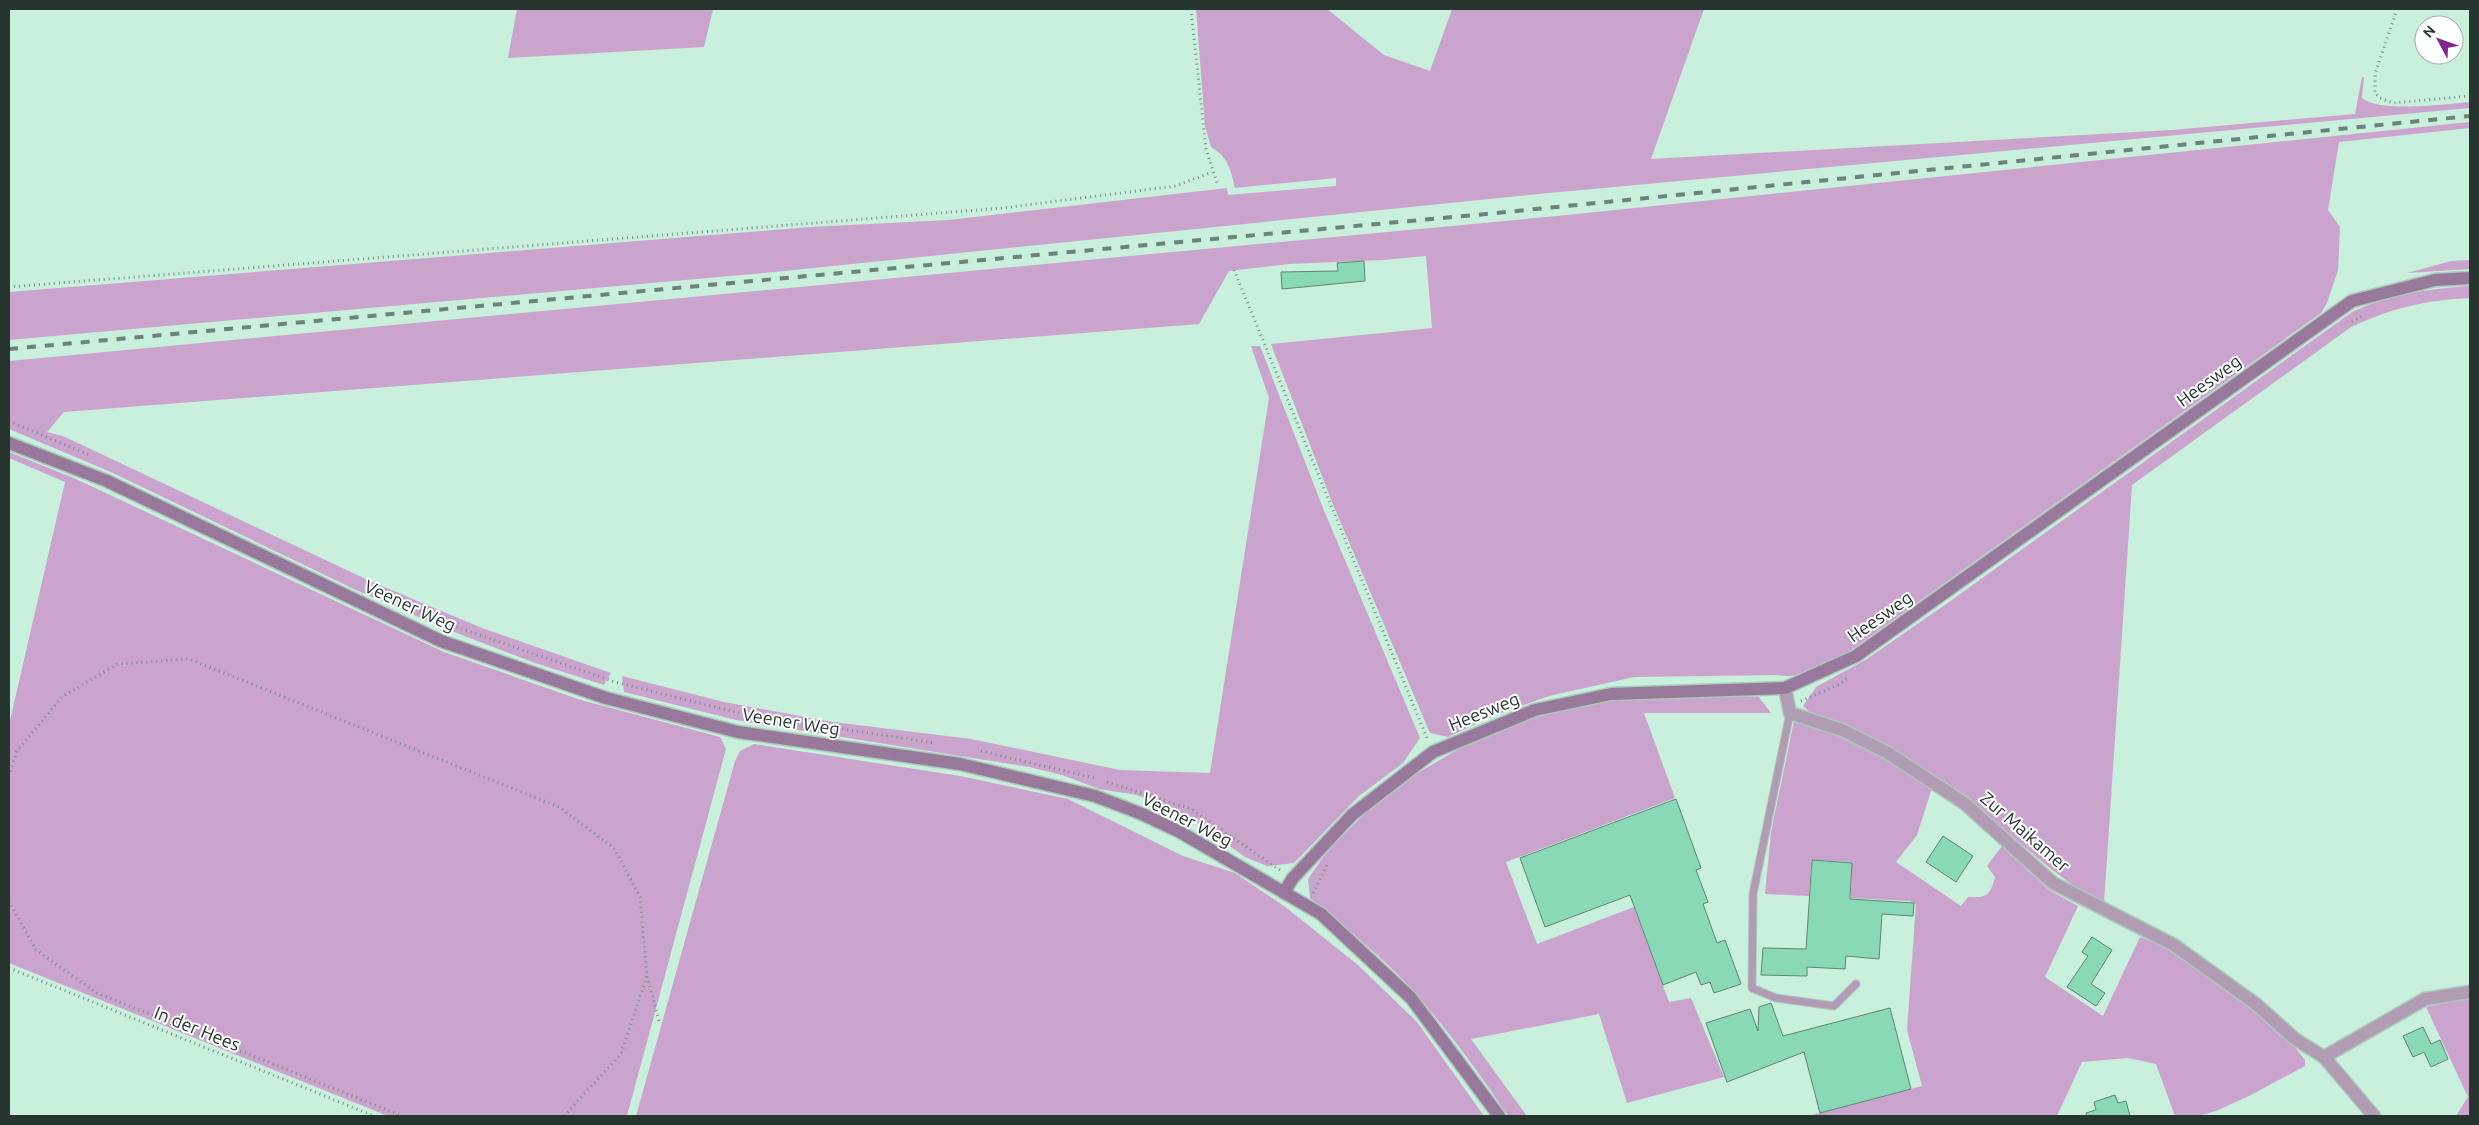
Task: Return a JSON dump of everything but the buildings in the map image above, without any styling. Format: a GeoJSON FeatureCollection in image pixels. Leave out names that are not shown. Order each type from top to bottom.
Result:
{"type":"FeatureCollection","features":[{"type":"Feature","properties":{"kind":"main road","name":"Heesweg"},"geometry":{"type":"LineString","coordinates":[[1284,893],[1292,879],[1352,815],[1433,752],[1535,710],[1610,694],[1785,688],[1856,656],[2352,301],[2435,280],[2470,278]]}},
{"type":"Feature","properties":{"kind":"main road","name":"Veener Weg"},"geometry":{"type":"LineString","coordinates":[[9,443],[107,482],[441,641],[606,698],[738,732],[960,764],[1095,796],[1180,832],[1321,914],[1411,998],[1499,1116]]}},
{"type":"Feature","properties":{"kind":"street"},"geometry":{"type":"LineString","coordinates":[[1785,688],[1790,713]]}},
{"type":"Feature","properties":{"kind":"street","name":"Zur Maikamer"},"geometry":{"type":"LineString","coordinates":[[1790,713],[1842,730],[1895,758],[1964,803],[2053,883],[2174,945],[2256,1004],[2295,1039],[2324,1058],[2374,1116]]}},
{"type":"Feature","properties":{"kind":"street"},"geometry":{"type":"LineString","coordinates":[[2324,1058],[2424,999],[2470,992]]}},
{"type":"Feature","properties":{"kind":"lane"},"geometry":{"type":"LineString","coordinates":[[1790,713],[1753,894],[1752,988],[1776,998],[1834,1006],[1856,984]]}},
{"type":"Feature","properties":{"kind":"path"},"geometry":{"type":"LineString","coordinates":[[1191,9],[1206,149],[1218,186]]}},
{"type":"Feature","properties":{"kind":"path"},"geometry":{"type":"LineString","coordinates":[[2397,9],[2375,74],[2373,89],[2377,96],[2393,103],[2470,96]]}},
{"type":"Feature","properties":{"kind":"path"},"geometry":{"type":"LineString","coordinates":[[9,287],[1003,208],[1176,186],[1212,172]]}},
{"type":"Feature","properties":{"kind":"path"},"geometry":{"type":"LineString","coordinates":[[1234,270],[1433,752]]}},
{"type":"Feature","properties":{"kind":"path"},"geometry":{"type":"LineString","coordinates":[[9,421],[95,458]]}},
{"type":"Feature","properties":{"kind":"path"},"geometry":{"type":"LineString","coordinates":[[371,588],[451,625],[615,682],[743,714],[937,743]]}},
{"type":"Feature","properties":{"kind":"path"},"geometry":{"type":"LineString","coordinates":[[9,776],[17,751],[64,696],[118,664],[189,659],[559,807],[614,848],[640,897],[647,976],[659,1021]]}},
{"type":"Feature","properties":{"kind":"path"},"geometry":{"type":"LineString","coordinates":[[975,750],[1089,776],[1192,808],[1313,894],[1332,857]]}},
{"type":"Feature","properties":{"kind":"path"},"geometry":{"type":"LineString","coordinates":[[9,901],[36,950],[97,993],[402,1116]]}},
{"type":"Feature","properties":{"kind":"path","name":"In der Hees"},"geometry":{"type":"LineString","coordinates":[[9,968],[374,1116]]}},
{"type":"Feature","properties":{"kind":"path"},"geometry":{"type":"LineString","coordinates":[[564,1116],[621,1054],[647,976]]}},
{"type":"Feature","properties":{"kind":"shaded area"},"geometry":{"type":"Polygon","coordinates":[[[517,9],[713,9],[704,47],[508,58],[517,9]]]}},
{"type":"Feature","properties":{"kind":"shaded area"},"geometry":{"type":"Polygon","coordinates":[[[1196,9],[1327,9],[1384,55],[1430,71],[1452,9],[1704,9],[1651,159],[2172,130],[2355,114],[2362,77],[2364,77],[2362,98],[2371,103],[2397,106],[2430,106],[2470,102],[2470,108],[1538,194],[774,272],[9,340],[9,292],[810,227],[949,220],[1227,188],[1228,195],[1336,186],[1336,178],[1235,188],[1228,164],[1211,147],[1205,126],[1196,9]]]}},
{"type":"Feature","properties":{"kind":"shaded area"},"geometry":{"type":"Polygon","coordinates":[[[2470,122],[2470,128],[2339,142],[2328,210],[2340,227],[2338,270],[2327,303],[2321,313],[1833,662],[1805,673],[1791,676],[1634,677],[1549,696],[1493,716],[1448,737],[1430,733],[1332,502],[1271,344],[1432,328],[1426,256],[1289,264],[1229,271],[1199,324],[64,412],[47,432],[63,436],[370,581],[482,628],[611,673],[604,685],[535,663],[449,630],[356,590],[113,473],[9,429],[9,361],[1557,216],[2470,122]]]}},
{"type":"Feature","properties":{"kind":"shaded area"},"geometry":{"type":"Polygon","coordinates":[[[2470,260],[2470,269],[2407,273],[2451,261],[2470,260]]]}},
{"type":"Feature","properties":{"kind":"shaded area"},"geometry":{"type":"Polygon","coordinates":[[[2470,286],[2470,298],[2409,306],[2351,327],[2132,485],[2104,903],[2082,892],[2051,869],[1966,798],[1813,715],[1803,706],[1816,687],[1867,659],[1949,602],[2352,312],[2410,293],[2470,286]]]}},
{"type":"Feature","properties":{"kind":"shaded area"},"geometry":{"type":"Polygon","coordinates":[[[1251,346],[1260,346],[1323,508],[1420,738],[1403,763],[1359,796],[1294,863],[1267,866],[1245,857],[1189,817],[1137,795],[1099,789],[1062,775],[1029,767],[736,720],[624,692],[622,676],[724,702],[833,722],[971,739],[1120,770],[1210,773],[1269,398],[1251,346]]]}},
{"type":"Feature","properties":{"kind":"shaded area"},"geometry":{"type":"Polygon","coordinates":[[[9,452],[76,479],[444,652],[581,700],[720,737],[726,749],[627,1116],[388,1116],[9,963],[9,725],[65,482],[9,458],[9,452]]]}},
{"type":"Feature","properties":{"kind":"shaded area"},"geometry":{"type":"Polygon","coordinates":[[[1640,696],[1759,697],[1771,713],[1644,713],[1675,798],[1506,862],[1537,944],[1634,907],[1669,1002],[1691,998],[1724,1077],[1627,1103],[1599,1014],[1471,1039],[1527,1116],[1508,1116],[1464,1054],[1405,981],[1379,956],[1310,898],[1308,879],[1328,850],[1370,809],[1416,774],[1457,750],[1526,720],[1585,705],[1640,696]]]}},
{"type":"Feature","properties":{"kind":"shaded area"},"geometry":{"type":"Polygon","coordinates":[[[1794,721],[1838,736],[1884,757],[1932,788],[1917,835],[1896,862],[1961,906],[1968,897],[1980,897],[1990,892],[1995,877],[1987,866],[2002,846],[2049,890],[2078,906],[2045,977],[2103,1016],[2140,937],[2169,948],[2208,975],[2290,1041],[2305,1060],[2305,1066],[2249,1096],[2216,1111],[2198,1116],[2175,1116],[2156,1064],[2128,1058],[2082,1062],[2057,1116],[1808,1116],[1922,1086],[1907,1030],[1916,904],[1910,901],[1851,898],[1852,862],[1811,860],[1809,896],[1765,894],[1771,832],[1794,721]]]}},
{"type":"Feature","properties":{"kind":"shaded area"},"geometry":{"type":"Polygon","coordinates":[[[754,744],[960,776],[1068,799],[1183,856],[1235,873],[1284,906],[1358,965],[1417,1022],[1484,1116],[636,1116],[735,761],[740,751],[754,744]]]}},
{"type":"Feature","properties":{"kind":"shaded area"},"geometry":{"type":"Polygon","coordinates":[[[2470,998],[2470,1116],[2456,1116],[2468,1097],[2426,1007],[2470,998]]]}},
{"type":"Feature","properties":{"kind":"railway"},"geometry":{"type":"LineString","coordinates":[[9,349],[1486,214],[2470,116]]}}]}
